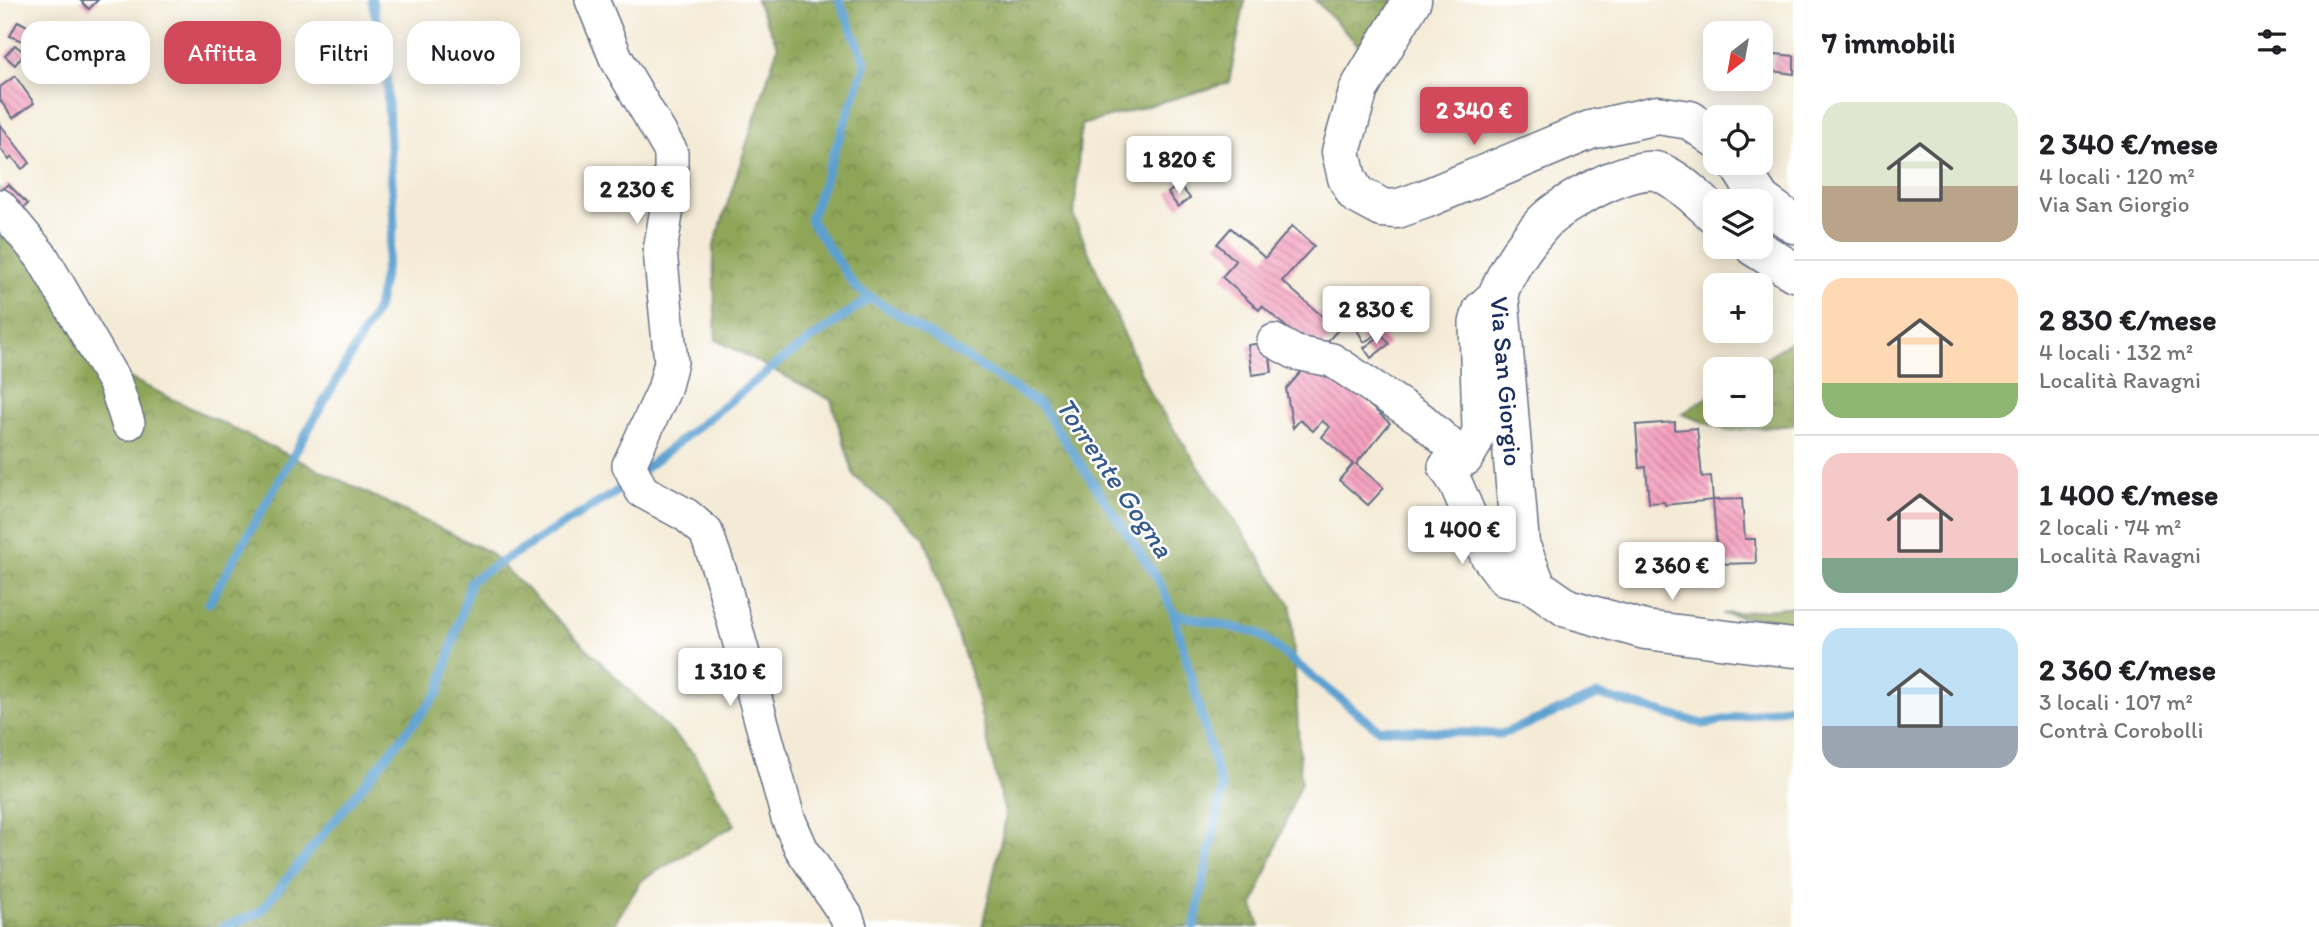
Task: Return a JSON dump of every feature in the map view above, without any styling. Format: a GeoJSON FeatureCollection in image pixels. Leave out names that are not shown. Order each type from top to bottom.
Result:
{"type":"FeatureCollection","features":[{"type":"Feature","properties":{"kind":"street"},"geometry":{"type":"LineString","coordinates":[[592,0],[616,58],[671,152],[671,184],[660,251],[671,362],[634,475],[642,491],[686,514],[706,532],[722,578],[788,818],[801,848],[846,916],[850,927]]}},
{"type":"Feature","properties":{"kind":"street"},"geometry":{"type":"LineString","coordinates":[[1412,0],[1359,89],[1340,152],[1347,178],[1356,194],[1382,208],[1397,209],[1425,199],[1590,130],[1657,115],[1690,120],[1703,129]]}},
{"type":"Feature","properties":{"kind":"street","name":"Via San Giorgio"},"geometry":{"type":"LineString","coordinates":[[1537,587],[1520,544],[1499,291],[1511,263],[1545,220],[1625,174],[1658,171],[1703,205]]}},
{"type":"Feature","properties":{"kind":"street"},"geometry":{"type":"LineString","coordinates":[[1745,175],[1761,200],[1794,224]]}},
{"type":"Feature","properties":{"kind":"street"},"geometry":{"type":"LineString","coordinates":[[0,206],[42,257],[115,383],[128,423]]}},
{"type":"Feature","properties":{"kind":"street"},"geometry":{"type":"LineString","coordinates":[[1773,259],[1794,272]]}},
{"type":"Feature","properties":{"kind":"street"},"geometry":{"type":"LineString","coordinates":[[1274,341],[1296,353],[1332,360],[1421,419],[1466,459],[1475,444],[1479,429],[1476,323],[1480,309],[1499,291]]}},
{"type":"Feature","properties":{"kind":"street"},"geometry":{"type":"LineString","coordinates":[[1445,467],[1456,484],[1487,556],[1505,580],[1537,587],[1567,608],[1645,630],[1794,648]]}},
{"type":"Feature","properties":{"kind":"green space"},"geometry":{"type":"Polygon","coordinates":[[[756,0],[1245,0],[1229,83],[1081,125],[1074,218],[1149,392],[1291,605],[1301,782],[1253,906],[1260,927],[982,927],[1006,818],[973,681],[924,536],[854,476],[831,400],[716,340],[713,249],[778,46],[756,0]]]}},
{"type":"Feature","properties":{"kind":"green space"},"geometry":{"type":"Polygon","coordinates":[[[1315,0],[1395,0],[1362,49],[1315,0]]]}},
{"type":"Feature","properties":{"kind":"green space"},"geometry":{"type":"Polygon","coordinates":[[[0,189],[129,378],[489,552],[693,753],[735,825],[642,880],[612,927],[0,927],[0,189]]]}},
{"type":"Feature","properties":{"kind":"green space"},"geometry":{"type":"Polygon","coordinates":[[[1794,339],[1794,425],[1773,427],[1773,357],[1767,357],[1794,339]]]}},
{"type":"Feature","properties":{"kind":"green space"},"geometry":{"type":"Polygon","coordinates":[[[1703,400],[1703,422],[1682,414],[1703,400]]]}},
{"type":"Feature","properties":{"kind":"green space"},"geometry":{"type":"Polygon","coordinates":[[[1716,427],[1772,427],[1727,431],[1716,427]]]}},
{"type":"Feature","properties":{"kind":"green space"},"geometry":{"type":"Polygon","coordinates":[[[1794,607],[1794,623],[1722,614],[1794,607]]]}},
{"type":"Feature","properties":{"kind":"building"},"geometry":{"type":"Polygon","coordinates":[[[80,0],[98,0],[89,9],[80,0]]]}},
{"type":"Feature","properties":{"kind":"building"},"geometry":{"type":"Polygon","coordinates":[[[18,21],[21,23],[21,41],[10,36],[18,21]]]}},
{"type":"Feature","properties":{"kind":"building"},"geometry":{"type":"Polygon","coordinates":[[[15,45],[21,50],[21,58],[15,65],[5,56],[15,45]]]}},
{"type":"Feature","properties":{"kind":"building"},"geometry":{"type":"Polygon","coordinates":[[[1775,54],[1794,56],[1794,74],[1773,71],[1775,54]]]}},
{"type":"Feature","properties":{"kind":"building"},"geometry":{"type":"Polygon","coordinates":[[[15,76],[34,103],[13,118],[0,100],[0,87],[15,76]]]}},
{"type":"Feature","properties":{"kind":"building"},"geometry":{"type":"Polygon","coordinates":[[[0,124],[30,163],[22,169],[12,157],[9,160],[0,148],[0,124]]]}},
{"type":"Feature","properties":{"kind":"building"},"geometry":{"type":"Polygon","coordinates":[[[8,184],[28,204],[18,213],[0,191],[8,184]]]}},
{"type":"Feature","properties":{"kind":"building"},"geometry":{"type":"Polygon","coordinates":[[[1179,184],[1190,198],[1178,207],[1168,193],[1179,184]]]}},
{"type":"Feature","properties":{"kind":"building"},"geometry":{"type":"Polygon","coordinates":[[[1292,226],[1314,246],[1282,281],[1338,330],[1323,346],[1316,340],[1309,347],[1262,306],[1259,310],[1222,277],[1236,261],[1217,244],[1231,228],[1265,258],[1292,226]]]}},
{"type":"Feature","properties":{"kind":"building"},"geometry":{"type":"Polygon","coordinates":[[[1354,294],[1366,315],[1370,313],[1381,332],[1364,342],[1341,302],[1354,294]]]}},
{"type":"Feature","properties":{"kind":"building"},"geometry":{"type":"Polygon","coordinates":[[[1382,334],[1389,344],[1371,358],[1364,348],[1382,334]]]}},
{"type":"Feature","properties":{"kind":"building"},"geometry":{"type":"Polygon","coordinates":[[[1268,342],[1272,372],[1252,375],[1248,345],[1268,342]]]}},
{"type":"Feature","properties":{"kind":"building"},"geometry":{"type":"Polygon","coordinates":[[[1314,357],[1390,423],[1356,464],[1384,488],[1368,505],[1339,480],[1353,464],[1322,437],[1330,427],[1322,421],[1313,431],[1300,420],[1293,428],[1286,389],[1314,357]]]}},
{"type":"Feature","properties":{"kind":"building"},"geometry":{"type":"Polygon","coordinates":[[[1675,422],[1675,430],[1697,428],[1702,477],[1711,476],[1713,500],[1665,505],[1664,502],[1649,503],[1646,467],[1639,468],[1636,425],[1675,422]]]}},
{"type":"Feature","properties":{"kind":"building"},"geometry":{"type":"Polygon","coordinates":[[[1742,499],[1745,539],[1755,539],[1756,563],[1718,564],[1713,500],[1742,499]]]}},
{"type":"Feature","properties":{"kind":"waterway"},"geometry":{"type":"LineString","coordinates":[[209,603],[377,309],[394,226],[386,66],[372,0]]}},
{"type":"Feature","properties":{"kind":"waterway","name":"Torrente Gogna"},"geometry":{"type":"LineString","coordinates":[[839,0],[866,63],[810,220],[856,288],[1041,405],[1159,581],[1174,614],[1222,791],[1194,927]]}},
{"type":"Feature","properties":{"kind":"waterway"},"geometry":{"type":"LineString","coordinates":[[223,927],[259,913],[439,692],[471,580],[613,494],[779,362],[871,297]]}},
{"type":"Feature","properties":{"kind":"waterway"},"geometry":{"type":"LineString","coordinates":[[1174,614],[1258,633],[1378,729],[1502,734],[1598,695],[1704,724],[1794,706]]}}]}
